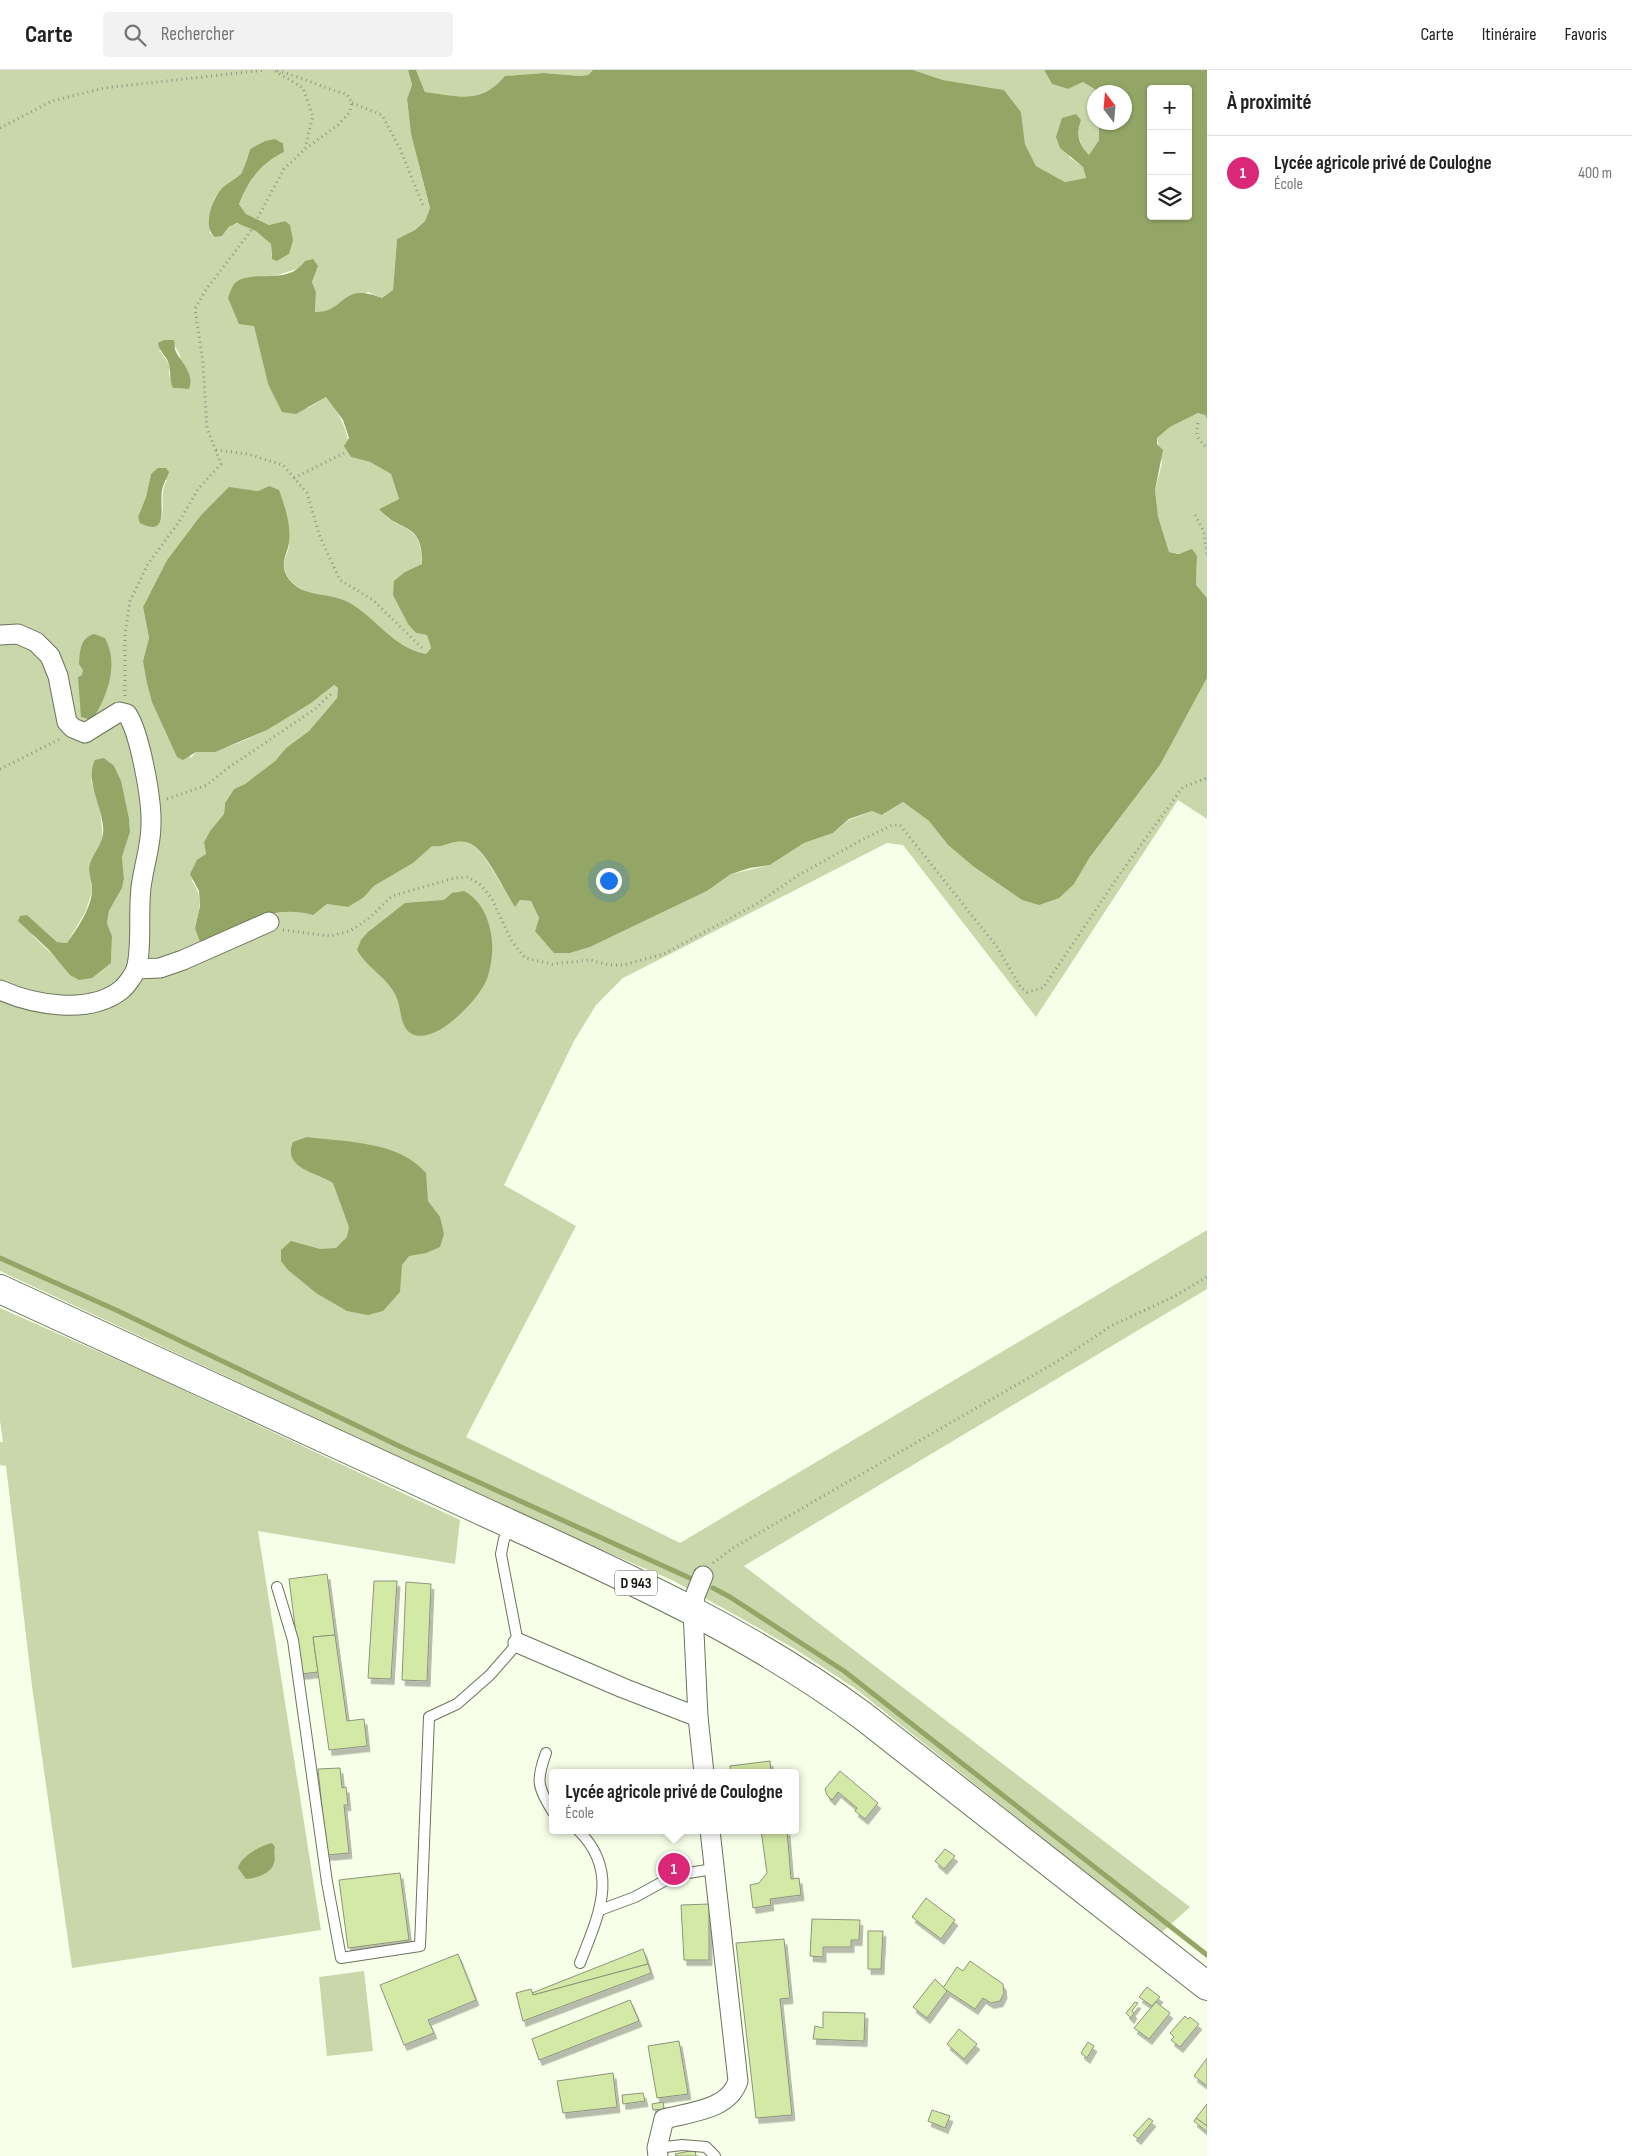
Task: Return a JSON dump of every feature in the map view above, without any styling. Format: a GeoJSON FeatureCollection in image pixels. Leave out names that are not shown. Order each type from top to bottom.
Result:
{"type":"FeatureCollection","features":[{"type":"Feature","properties":{"kind":"main road","name":"D 943"},"geometry":{"type":"LineString","coordinates":[[0,1289],[512,1525],[693,1611],[785,1662],[848,1704],[1207,1986]]}},
{"type":"Feature","properties":{"kind":"street"},"geometry":{"type":"LineString","coordinates":[[0,635],[18,634],[36,642],[50,656],[58,676],[67,722],[73,728],[85,733],[119,712],[126,714],[132,721],[141,756],[152,824],[148,855],[141,882],[136,969],[122,990],[101,1001],[46,1005],[20,999],[0,990]]}},
{"type":"Feature","properties":{"kind":"street"},"geometry":{"type":"LineString","coordinates":[[136,969],[160,968],[183,960],[269,922]]}},
{"type":"Feature","properties":{"kind":"street"},"geometry":{"type":"LineString","coordinates":[[703,1576],[695,1596],[693,1611],[698,1717],[704,1769]]}},
{"type":"Feature","properties":{"kind":"street"},"geometry":{"type":"LineString","coordinates":[[518,1644],[698,1717]]}},
{"type":"Feature","properties":{"kind":"street"},"geometry":{"type":"LineString","coordinates":[[657,2152],[664,2119],[722,2102],[733,2092],[738,2080],[710,1834]]}},
{"type":"Feature","properties":{"kind":"lane"},"geometry":{"type":"LineString","coordinates":[[278,1587],[293,1640],[327,1882],[342,1958],[420,1946],[428,1717],[457,1704],[490,1675],[518,1644],[501,1554],[504,1539],[512,1525]]}},
{"type":"Feature","properties":{"kind":"lane"},"geometry":{"type":"LineString","coordinates":[[546,1753],[538,1773],[542,1794],[549,1805]]}},
{"type":"Feature","properties":{"kind":"lane"},"geometry":{"type":"LineString","coordinates":[[580,1963],[600,1910],[602,1868],[591,1843],[582,1834]]}},
{"type":"Feature","properties":{"kind":"lane"},"geometry":{"type":"LineString","coordinates":[[600,1910],[635,1898],[675,1875],[714,1869]]}},
{"type":"Feature","properties":{"kind":"lane"},"geometry":{"type":"LineString","coordinates":[[657,2152],[682,2145],[706,2147],[714,2156]]}},
{"type":"Feature","properties":{"kind":"path"},"geometry":{"type":"LineString","coordinates":[[0,128],[52,101],[104,88],[265,70]]}},
{"type":"Feature","properties":{"kind":"path"},"geometry":{"type":"LineString","coordinates":[[273,70],[296,75],[326,88],[347,94],[352,103],[382,115],[400,149],[424,208]]}},
{"type":"Feature","properties":{"kind":"path"},"geometry":{"type":"LineString","coordinates":[[273,70],[303,88],[313,116],[305,149]]}},
{"type":"Feature","properties":{"kind":"path"},"geometry":{"type":"LineString","coordinates":[[126,714],[125,634],[130,601],[148,564],[179,522],[198,489],[221,464],[207,428],[203,363],[195,309],[204,291],[250,232],[284,169],[305,149],[338,125],[350,112],[352,103]]}},
{"type":"Feature","properties":{"kind":"path"},"geometry":{"type":"LineString","coordinates":[[1198,423],[1196,432],[1198,439],[1207,448]]}},
{"type":"Feature","properties":{"kind":"path"},"geometry":{"type":"LineString","coordinates":[[216,450],[248,454],[283,465],[307,494],[320,537],[340,580],[372,600],[423,649]]}},
{"type":"Feature","properties":{"kind":"path"},"geometry":{"type":"LineString","coordinates":[[294,478],[344,453]]}},
{"type":"Feature","properties":{"kind":"path"},"geometry":{"type":"LineString","coordinates":[[1195,515],[1204,532],[1207,556]]}},
{"type":"Feature","properties":{"kind":"path"},"geometry":{"type":"LineString","coordinates":[[149,803],[172,798],[207,785],[228,768],[315,709],[333,692]]}},
{"type":"Feature","properties":{"kind":"path"},"geometry":{"type":"LineString","coordinates":[[0,769],[54,740],[85,733]]}},
{"type":"Feature","properties":{"kind":"path"},"geometry":{"type":"LineString","coordinates":[[269,922],[275,929],[330,936],[350,931],[368,919],[392,896],[455,878],[468,877],[481,885],[492,899],[511,940],[525,958],[552,964],[590,960],[609,965],[623,965],[664,954],[755,905],[797,876],[849,847],[892,825],[900,825],[997,947],[1021,988],[1027,992],[1043,988],[1122,871],[1183,787],[1207,778]]}},
{"type":"Feature","properties":{"kind":"path"},"geometry":{"type":"LineString","coordinates":[[703,1576],[711,1564],[733,1548],[1058,1361],[1111,1326],[1173,1298],[1207,1277]]}},
{"type":"Feature","properties":{"kind":"shaded area"},"geometry":{"type":"Polygon","coordinates":[[[0,70],[408,70],[412,85],[407,99],[411,134],[430,208],[425,221],[415,230],[397,239],[393,290],[382,298],[368,292],[324,312],[315,312],[316,292],[312,282],[318,266],[300,268],[271,277],[247,277],[254,325],[268,384],[308,408],[326,397],[343,425],[351,457],[370,462],[391,474],[399,499],[379,509],[394,522],[414,534],[421,550],[422,564],[405,572],[393,595],[416,633],[427,635],[431,648],[426,654],[414,650],[394,639],[348,603],[340,599],[305,591],[291,581],[284,569],[289,539],[269,486],[258,491],[229,488],[201,515],[167,560],[143,607],[149,638],[143,661],[191,758],[196,752],[230,746],[246,740],[323,694],[334,685],[338,688],[337,698],[309,731],[286,748],[275,761],[245,784],[234,789],[225,803],[224,814],[210,831],[204,842],[206,854],[192,881],[199,898],[195,928],[236,924],[285,912],[294,911],[313,914],[327,904],[348,907],[363,898],[374,886],[413,863],[432,845],[437,846],[461,841],[473,845],[480,852],[515,906],[520,900],[531,901],[539,918],[535,931],[570,953],[590,947],[707,891],[731,874],[770,865],[804,843],[833,833],[849,820],[872,811],[883,815],[903,802],[929,821],[948,845],[974,867],[1022,900],[1074,884],[1090,857],[1160,765],[1207,678],[1207,819],[1178,800],[1036,1017],[903,845],[887,843],[623,978],[596,1005],[574,1041],[504,1185],[576,1226],[466,1437],[680,1543],[1207,1230],[1207,1289],[744,1566],[1190,1907],[1161,1933],[856,1689],[795,1649],[672,1580],[571,1537],[0,1271],[0,70]],[[278,140],[265,141],[250,149],[242,173],[221,189],[214,199],[210,233],[215,237],[222,236],[235,224],[247,225],[271,244],[271,255],[277,261],[289,254],[285,221],[269,225],[246,214],[239,204],[247,187],[262,167],[284,152],[283,143],[278,140]],[[175,346],[159,350],[170,365],[169,374],[173,388],[185,389],[180,356],[175,346]],[[151,474],[146,497],[138,517],[150,527],[159,524],[161,519],[163,492],[167,480],[151,474]],[[91,780],[100,809],[103,839],[90,863],[92,891],[86,911],[67,943],[57,942],[27,915],[33,936],[59,961],[111,963],[112,936],[107,923],[109,911],[122,888],[124,879],[122,857],[130,832],[129,818],[125,800],[91,780]]]}},
{"type":"Feature","properties":{"kind":"shaded area"},"geometry":{"type":"Polygon","coordinates":[[[408,70],[416,70],[425,92],[469,96],[487,91],[505,76],[544,73],[580,76],[588,75],[593,70],[913,70],[943,80],[1004,90],[1021,112],[1025,144],[1036,166],[1065,182],[1086,178],[1083,167],[1060,148],[1056,137],[1062,118],[1076,114],[1081,120],[1079,139],[1082,147],[1089,155],[1099,140],[1099,130],[1132,130],[1132,85],[1088,85],[1083,82],[1068,89],[1052,84],[1044,70],[1207,70],[1207,419],[1205,415],[1198,413],[1170,427],[1157,438],[1157,444],[1163,450],[1155,490],[1158,516],[1169,552],[1179,554],[1192,549],[1197,556],[1196,585],[1207,598],[1207,678],[1160,765],[1090,857],[1074,884],[1059,898],[1039,905],[1022,900],[974,867],[948,845],[929,821],[903,802],[882,815],[872,811],[849,819],[833,833],[804,843],[770,865],[750,868],[731,874],[707,891],[590,947],[570,953],[554,953],[535,931],[539,918],[531,901],[520,900],[515,907],[487,860],[473,845],[461,841],[441,846],[432,846],[413,863],[374,886],[363,898],[348,907],[327,904],[313,915],[298,912],[269,914],[241,923],[200,942],[195,928],[200,906],[199,891],[190,874],[197,860],[206,854],[204,842],[210,831],[224,814],[225,803],[234,789],[245,784],[275,761],[286,748],[309,731],[337,698],[338,688],[334,685],[311,703],[267,730],[215,752],[196,752],[183,760],[177,757],[152,702],[147,683],[143,661],[149,638],[143,607],[167,560],[201,515],[229,487],[258,491],[269,486],[279,490],[289,529],[289,542],[284,560],[284,568],[290,581],[304,590],[348,602],[368,616],[394,639],[414,650],[426,654],[431,648],[427,635],[416,633],[408,624],[393,595],[394,581],[405,572],[422,564],[419,540],[409,529],[387,517],[379,509],[399,499],[391,474],[370,462],[351,457],[344,446],[349,438],[343,420],[326,397],[296,414],[282,412],[268,384],[254,326],[239,324],[228,298],[234,284],[242,279],[289,273],[297,269],[305,261],[313,259],[318,266],[312,282],[316,292],[315,312],[333,308],[344,299],[358,293],[382,298],[393,290],[397,239],[415,230],[425,221],[430,208],[411,134],[407,99],[412,85],[408,70]]]}},
{"type":"Feature","properties":{"kind":"shaded area"},"geometry":{"type":"Polygon","coordinates":[[[416,70],[593,70],[588,75],[580,76],[544,73],[506,76],[496,85],[478,95],[459,96],[425,92],[416,70]]]}},
{"type":"Feature","properties":{"kind":"shaded area"},"geometry":{"type":"Polygon","coordinates":[[[913,70],[1044,70],[1052,84],[1068,89],[1083,82],[1088,85],[1087,130],[1099,130],[1099,140],[1089,155],[1079,139],[1081,120],[1075,114],[1069,157],[1083,167],[1086,178],[1065,182],[1036,166],[1025,144],[1021,112],[1004,90],[943,80],[913,70]]]}},
{"type":"Feature","properties":{"kind":"shaded area"},"geometry":{"type":"Polygon","coordinates":[[[275,139],[283,143],[284,152],[262,167],[251,180],[239,204],[246,214],[269,225],[285,221],[290,225],[293,240],[289,254],[277,261],[272,259],[271,244],[256,231],[237,223],[229,227],[222,236],[215,237],[209,227],[210,213],[218,193],[241,174],[250,149],[265,141],[275,139]]]}},
{"type":"Feature","properties":{"kind":"shaded area"},"geometry":{"type":"Polygon","coordinates":[[[164,340],[174,340],[176,352],[189,374],[189,389],[173,388],[169,364],[158,343],[164,340]]]}},
{"type":"Feature","properties":{"kind":"shaded area"},"geometry":{"type":"Polygon","coordinates":[[[1198,413],[1205,415],[1207,419],[1207,598],[1196,585],[1197,556],[1169,552],[1158,516],[1155,490],[1162,463],[1157,438],[1170,427],[1198,413]]]}},
{"type":"Feature","properties":{"kind":"shaded area"},"geometry":{"type":"Polygon","coordinates":[[[158,468],[166,468],[169,472],[162,490],[161,518],[156,526],[149,527],[140,523],[138,517],[146,497],[151,474],[158,468]]]}},
{"type":"Feature","properties":{"kind":"shaded area"},"geometry":{"type":"Polygon","coordinates":[[[94,634],[105,638],[111,658],[111,669],[110,680],[103,701],[92,720],[81,717],[78,677],[82,675],[83,670],[79,664],[83,642],[94,634]]]}},
{"type":"Feature","properties":{"kind":"shaded area"},"geometry":{"type":"Polygon","coordinates":[[[104,758],[114,766],[121,781],[130,832],[122,857],[124,879],[122,888],[109,911],[107,923],[112,936],[111,963],[92,978],[79,980],[70,975],[49,950],[18,921],[20,916],[27,915],[57,942],[67,943],[83,919],[92,891],[89,872],[90,865],[103,836],[102,818],[93,784],[92,768],[95,760],[104,758]]]}},
{"type":"Feature","properties":{"kind":"shaded area"},"geometry":{"type":"Polygon","coordinates":[[[464,891],[480,905],[489,923],[492,946],[488,976],[477,996],[457,1017],[433,1033],[422,1036],[412,1034],[405,1027],[398,1001],[392,989],[357,950],[361,940],[368,932],[405,903],[444,900],[452,893],[464,891]]]}},
{"type":"Feature","properties":{"kind":"shaded area"},"geometry":{"type":"Polygon","coordinates":[[[307,1137],[355,1142],[387,1149],[415,1162],[426,1173],[428,1201],[440,1217],[444,1234],[440,1247],[426,1253],[409,1256],[402,1265],[400,1292],[383,1311],[368,1315],[347,1311],[316,1293],[288,1270],[281,1261],[281,1250],[291,1241],[320,1249],[336,1248],[347,1237],[349,1227],[333,1183],[303,1169],[292,1158],[293,1142],[307,1137]]]}},
{"type":"Feature","properties":{"kind":"shaded area"},"geometry":{"type":"Polygon","coordinates":[[[0,1308],[149,1374],[460,1520],[455,1564],[258,1531],[321,1930],[72,1968],[32,1686],[6,1466],[0,1465],[0,1442],[3,1442],[0,1421],[0,1308]]]}},
{"type":"Feature","properties":{"kind":"shaded area"},"geometry":{"type":"Polygon","coordinates":[[[272,1843],[275,1847],[275,1861],[270,1870],[263,1875],[246,1879],[238,1868],[240,1864],[252,1852],[272,1843]]]}},
{"type":"Feature","properties":{"kind":"shaded area"},"geometry":{"type":"Polygon","coordinates":[[[364,1971],[373,2051],[327,2056],[319,1977],[364,1971]]]}},
{"type":"Feature","properties":{"kind":"building"},"geometry":{"type":"Polygon","coordinates":[[[327,1574],[335,1635],[313,1637],[318,1672],[301,1674],[289,1579],[327,1574]]]}},
{"type":"Feature","properties":{"kind":"building"},"geometry":{"type":"Polygon","coordinates":[[[374,1581],[397,1581],[391,1679],[368,1678],[374,1581]]]}},
{"type":"Feature","properties":{"kind":"building"},"geometry":{"type":"Polygon","coordinates":[[[406,1582],[431,1584],[427,1681],[402,1680],[406,1582]]]}},
{"type":"Feature","properties":{"kind":"building"},"geometry":{"type":"Polygon","coordinates":[[[335,1635],[347,1721],[364,1719],[367,1746],[329,1750],[313,1637],[335,1635]]]}},
{"type":"Feature","properties":{"kind":"building"},"geometry":{"type":"Polygon","coordinates":[[[770,1761],[771,1769],[730,1769],[730,1766],[770,1761]]]}},
{"type":"Feature","properties":{"kind":"building"},"geometry":{"type":"Polygon","coordinates":[[[340,1768],[342,1788],[346,1787],[348,1805],[344,1805],[349,1853],[327,1855],[318,1769],[340,1768]]]}},
{"type":"Feature","properties":{"kind":"building"},"geometry":{"type":"Polygon","coordinates":[[[840,1771],[878,1803],[865,1819],[855,1811],[857,1808],[838,1792],[832,1800],[827,1795],[825,1789],[840,1771]]]}},
{"type":"Feature","properties":{"kind":"building"},"geometry":{"type":"Polygon","coordinates":[[[762,1834],[787,1834],[791,1879],[799,1878],[801,1895],[770,1899],[771,1905],[753,1908],[750,1885],[759,1883],[767,1873],[762,1834]]]}},
{"type":"Feature","properties":{"kind":"building"},"geometry":{"type":"Polygon","coordinates":[[[945,1849],[955,1856],[944,1869],[935,1861],[945,1849]]]}},
{"type":"Feature","properties":{"kind":"building"},"geometry":{"type":"Polygon","coordinates":[[[400,1873],[409,1940],[348,1948],[339,1880],[400,1873]]]}},
{"type":"Feature","properties":{"kind":"building"},"geometry":{"type":"Polygon","coordinates":[[[926,1898],[955,1920],[941,1939],[912,1917],[926,1898]]]}},
{"type":"Feature","properties":{"kind":"building"},"geometry":{"type":"Polygon","coordinates":[[[709,1904],[709,1960],[684,1960],[681,1905],[709,1904]]]}},
{"type":"Feature","properties":{"kind":"building"},"geometry":{"type":"Polygon","coordinates":[[[812,1919],[860,1920],[859,1940],[851,1940],[851,1947],[823,1947],[823,1957],[810,1956],[812,1919]]]}},
{"type":"Feature","properties":{"kind":"building"},"geometry":{"type":"Polygon","coordinates":[[[868,1931],[883,1931],[881,1969],[868,1969],[868,1931]]]}},
{"type":"Feature","properties":{"kind":"building"},"geometry":{"type":"Polygon","coordinates":[[[784,1939],[790,1998],[780,1999],[792,2115],[756,2118],[736,1943],[784,1939]]]}},
{"type":"Feature","properties":{"kind":"building"},"geometry":{"type":"Polygon","coordinates":[[[643,1949],[648,1964],[533,1995],[532,1993],[643,1949]]]}},
{"type":"Feature","properties":{"kind":"building"},"geometry":{"type":"Polygon","coordinates":[[[458,1954],[476,2000],[428,2020],[434,2033],[404,2045],[380,1985],[458,1954]]]}},
{"type":"Feature","properties":{"kind":"building"},"geometry":{"type":"Polygon","coordinates":[[[970,1961],[1003,1984],[1004,1993],[1000,2001],[991,2003],[983,1998],[975,2009],[943,1988],[957,1967],[963,1971],[970,1961]]]}},
{"type":"Feature","properties":{"kind":"building"},"geometry":{"type":"Polygon","coordinates":[[[648,1964],[651,1973],[523,2021],[516,1993],[531,1989],[533,1995],[648,1964]]]}},
{"type":"Feature","properties":{"kind":"building"},"geometry":{"type":"Polygon","coordinates":[[[935,1979],[947,1991],[927,2018],[913,2007],[935,1979]]]}},
{"type":"Feature","properties":{"kind":"building"},"geometry":{"type":"Polygon","coordinates":[[[1147,1987],[1160,1997],[1152,2006],[1139,1997],[1147,1987]]]}},
{"type":"Feature","properties":{"kind":"building"},"geometry":{"type":"Polygon","coordinates":[[[630,2000],[639,2021],[539,2060],[532,2039],[630,2000]]]}},
{"type":"Feature","properties":{"kind":"building"},"geometry":{"type":"Polygon","coordinates":[[[1135,2002],[1138,2003],[1132,2011],[1134,2013],[1131,2018],[1126,2013],[1135,2002]]]}},
{"type":"Feature","properties":{"kind":"building"},"geometry":{"type":"Polygon","coordinates":[[[1156,2002],[1170,2013],[1149,2039],[1134,2028],[1156,2002]]]}},
{"type":"Feature","properties":{"kind":"building"},"geometry":{"type":"Polygon","coordinates":[[[823,2012],[865,2013],[864,2041],[813,2039],[815,2026],[823,2028],[823,2012]]]}},
{"type":"Feature","properties":{"kind":"building"},"geometry":{"type":"Polygon","coordinates":[[[1185,2016],[1188,2019],[1190,2017],[1199,2024],[1180,2047],[1171,2040],[1174,2037],[1170,2033],[1185,2016]]]}},
{"type":"Feature","properties":{"kind":"building"},"geometry":{"type":"Polygon","coordinates":[[[959,2029],[977,2044],[964,2059],[947,2044],[959,2029]]]}},
{"type":"Feature","properties":{"kind":"building"},"geometry":{"type":"Polygon","coordinates":[[[679,2041],[688,2094],[657,2098],[648,2046],[679,2041]]]}},
{"type":"Feature","properties":{"kind":"building"},"geometry":{"type":"Polygon","coordinates":[[[1088,2042],[1094,2046],[1087,2058],[1081,2053],[1088,2042]]]}},
{"type":"Feature","properties":{"kind":"building"},"geometry":{"type":"Polygon","coordinates":[[[1207,2058],[1207,2086],[1194,2076],[1207,2058]]]}},
{"type":"Feature","properties":{"kind":"building"},"geometry":{"type":"Polygon","coordinates":[[[613,2073],[617,2107],[563,2113],[557,2081],[613,2073]]]}},
{"type":"Feature","properties":{"kind":"building"},"geometry":{"type":"Polygon","coordinates":[[[643,2093],[645,2101],[623,2104],[622,2095],[643,2093]]]}},
{"type":"Feature","properties":{"kind":"building"},"geometry":{"type":"Polygon","coordinates":[[[663,2102],[664,2109],[653,2110],[652,2104],[663,2102]]]}},
{"type":"Feature","properties":{"kind":"building"},"geometry":{"type":"Polygon","coordinates":[[[1207,2104],[1207,2126],[1196,2118],[1207,2104]]]}},
{"type":"Feature","properties":{"kind":"building"},"geometry":{"type":"Polygon","coordinates":[[[932,2110],[950,2116],[945,2128],[928,2121],[932,2110]]]}},
{"type":"Feature","properties":{"kind":"building"},"geometry":{"type":"Polygon","coordinates":[[[1149,2118],[1153,2121],[1138,2139],[1133,2135],[1149,2118]]]}},
{"type":"Feature","properties":{"kind":"building"},"geometry":{"type":"Polygon","coordinates":[[[1196,2118],[1207,2126],[1207,2132],[1194,2121],[1196,2118]]]}},
{"type":"Feature","properties":{"kind":"building"},"geometry":{"type":"Polygon","coordinates":[[[695,2150],[696,2156],[676,2156],[675,2154],[695,2150]]]}},
{"type":"Feature","properties":{"kind":"waterway"},"geometry":{"type":"LineString","coordinates":[[0,1258],[116,1310],[399,1446],[692,1579]]}},
{"type":"Feature","properties":{"kind":"waterway"},"geometry":{"type":"LineString","coordinates":[[713,1588],[844,1671],[1207,1955]]}},
{"type":"Feature","properties":{"kind":"place","name":"Lycée agricole privé de Coulogne"},"geometry":{"type":"Point","coordinates":[674,1869]}}]}
